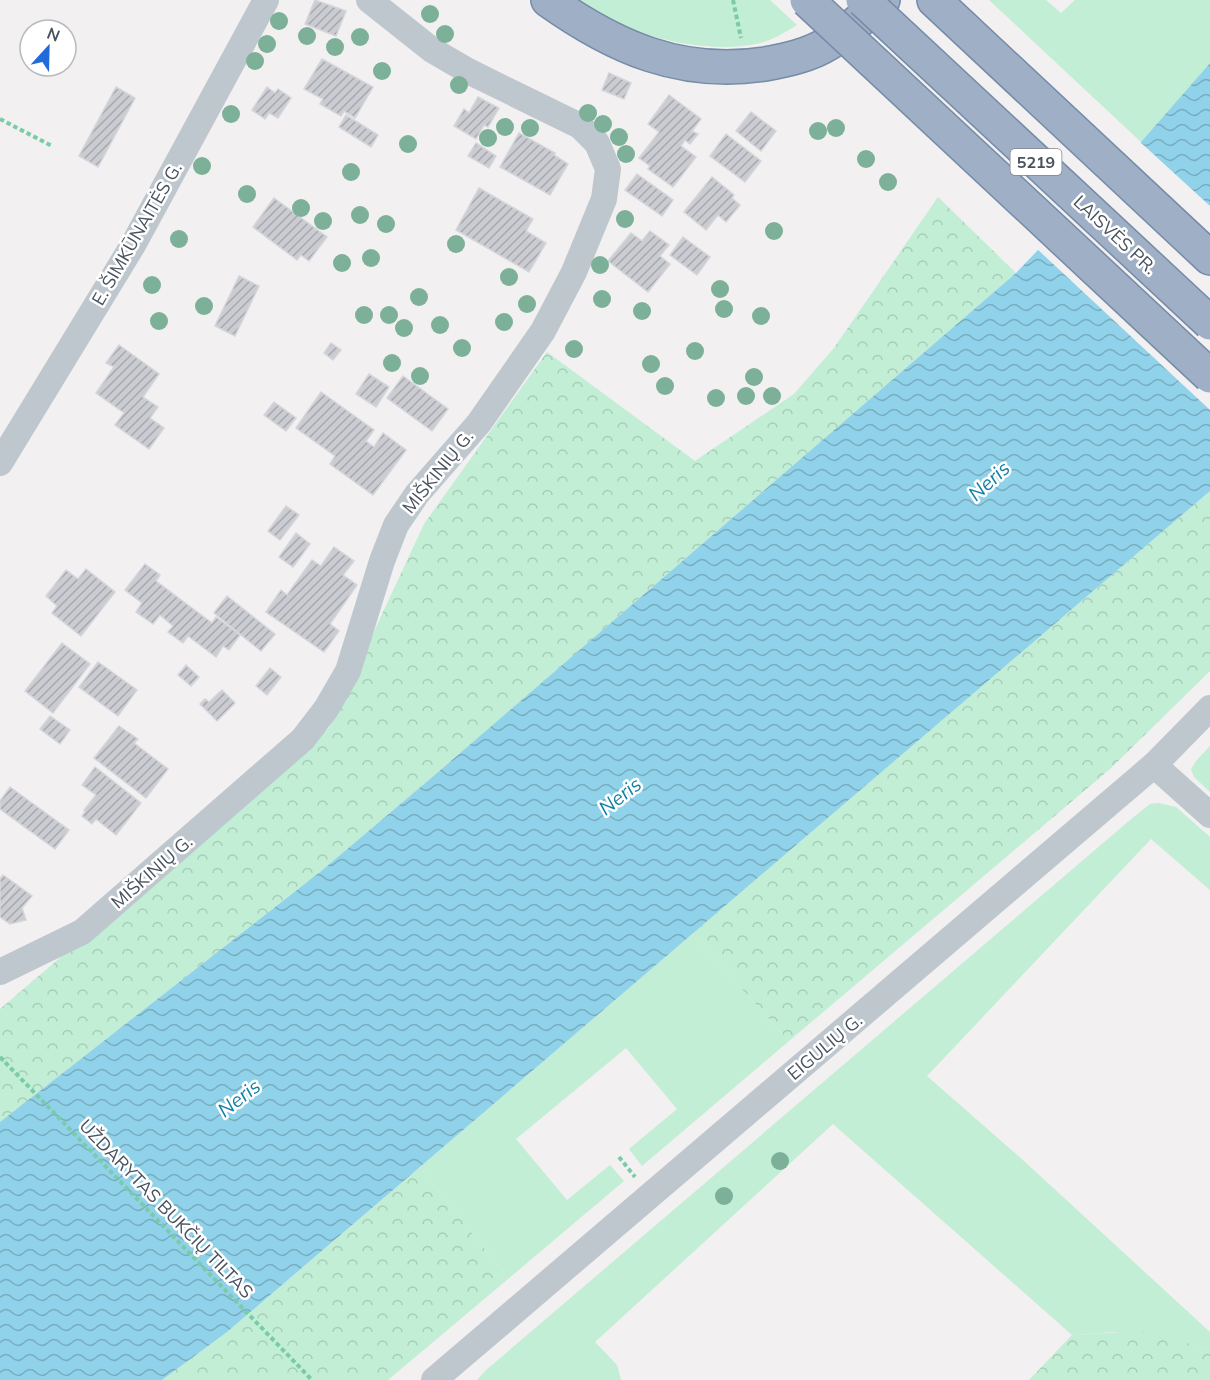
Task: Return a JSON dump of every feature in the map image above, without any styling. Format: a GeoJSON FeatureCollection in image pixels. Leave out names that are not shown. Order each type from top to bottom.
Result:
{"type":"FeatureCollection","features":[{"type":"Feature","properties":{"kind":"highway"},"geometry":{"type":"LineString","coordinates":[[548,0],[577,21],[631,49],[658,58],[708,67],[746,67],[791,60],[828,44],[883,0]]}},
{"type":"Feature","properties":{"kind":"highway"},"geometry":{"type":"LineString","coordinates":[[807,0],[1210,376]]}},
{"type":"Feature","properties":{"kind":"highway","name":"LAISVĖS PR."},"geometry":{"type":"LineString","coordinates":[[863,0],[1210,323]]}},
{"type":"Feature","properties":{"kind":"highway","name":"5219"},"geometry":{"type":"LineString","coordinates":[[934,0],[1210,258]]}},
{"type":"Feature","properties":{"kind":"street","name":"E. ŠIMKŪNAITĖS G."},"geometry":{"type":"LineString","coordinates":[[0,463],[133,245],[266,0]]}},
{"type":"Feature","properties":{"kind":"street","name":"MIŠKINIŲ G."},"geometry":{"type":"LineString","coordinates":[[0,972],[82,932],[303,739],[326,709],[348,671],[382,561],[396,525],[417,495],[478,423],[543,332],[574,272],[604,199],[608,169],[597,143],[580,126],[468,71],[432,50],[369,0]]}},
{"type":"Feature","properties":{"kind":"street","name":"EIGULIŲ G."},"geometry":{"type":"LineString","coordinates":[[436,1380],[1154,765],[1210,708]]}},
{"type":"Feature","properties":{"kind":"street"},"geometry":{"type":"LineString","coordinates":[[1154,765],[1210,815]]}},
{"type":"Feature","properties":{"kind":"path"},"geometry":{"type":"LineString","coordinates":[[734,0],[741,39]]}},
{"type":"Feature","properties":{"kind":"path"},"geometry":{"type":"LineString","coordinates":[[0,119],[52,147]]}},
{"type":"Feature","properties":{"kind":"path","name":"UŽDARYTAS BUKČIŲ TILTAS"},"geometry":{"type":"LineString","coordinates":[[0,1057],[312,1380]]}},
{"type":"Feature","properties":{"kind":"green space"},"geometry":{"type":"Polygon","coordinates":[[[577,0],[770,0],[797,25],[772,39],[756,44],[699,46],[643,33],[604,17],[577,0]]]}},
{"type":"Feature","properties":{"kind":"green space"},"geometry":{"type":"Polygon","coordinates":[[[989,0],[1046,0],[1061,13],[1075,0],[1210,0],[1210,63],[1141,142],[989,0]]]}},
{"type":"Feature","properties":{"kind":"green space"},"geometry":{"type":"Polygon","coordinates":[[[938,197],[1016,273],[320,872],[0,1122],[0,1009],[329,728],[424,524],[547,352],[695,461],[794,394],[834,348],[938,197]]]}},
{"type":"Feature","properties":{"kind":"green space"},"geometry":{"type":"Polygon","coordinates":[[[1210,491],[1210,671],[1110,769],[789,1041],[692,934],[1210,491]]]}},
{"type":"Feature","properties":{"kind":"green space"},"geometry":{"type":"Polygon","coordinates":[[[1210,746],[1210,792],[1194,777],[1191,769],[1210,746]]]}},
{"type":"Feature","properties":{"kind":"green space"},"geometry":{"type":"Polygon","coordinates":[[[1159,803],[1176,807],[1210,837],[1210,890],[1151,839],[927,1076],[1025,1162],[1210,1332],[1210,1349],[1115,1332],[1072,1335],[833,1124],[595,1342],[617,1365],[621,1380],[477,1380],[1130,820],[1150,804],[1159,803]]]}},
{"type":"Feature","properties":{"kind":"green space"},"geometry":{"type":"Polygon","coordinates":[[[692,934],[789,1041],[642,1166],[629,1149],[677,1109],[626,1048],[516,1139],[567,1200],[610,1165],[624,1181],[508,1279],[420,1167],[692,934]]]}},
{"type":"Feature","properties":{"kind":"green space"},"geometry":{"type":"Polygon","coordinates":[[[420,1167],[508,1279],[388,1380],[162,1380],[227,1332],[420,1167]]]}},
{"type":"Feature","properties":{"kind":"green space"},"geometry":{"type":"Polygon","coordinates":[[[1141,1331],[1210,1349],[1210,1380],[1029,1380],[1072,1335],[1141,1331]]]}},
{"type":"Feature","properties":{"kind":"water","name":"Neris"},"geometry":{"type":"Polygon","coordinates":[[[1210,63],[1210,491],[227,1332],[162,1380],[0,1380],[0,1122],[320,872],[1016,273],[1141,142],[1210,63]]]}},
{"type":"Feature","properties":{"kind":"pier"},"geometry":{"type":"Polygon","coordinates":[[[1138,140],[1210,206],[1210,410],[1036,248],[1138,140]]]}},
{"type":"Feature","properties":{"kind":"building"},"geometry":{"type":"Polygon","coordinates":[[[315,0],[346,11],[336,36],[305,24],[315,0]]]}},
{"type":"Feature","properties":{"kind":"building"},"geometry":{"type":"Polygon","coordinates":[[[322,59],[373,87],[355,118],[344,111],[341,116],[320,104],[323,99],[304,89],[322,59]]]}},
{"type":"Feature","properties":{"kind":"building"},"geometry":{"type":"Polygon","coordinates":[[[609,73],[631,83],[624,99],[602,90],[609,73]]]}},
{"type":"Feature","properties":{"kind":"building"},"geometry":{"type":"Polygon","coordinates":[[[116,87],[135,98],[98,167],[79,156],[116,87]]]}},
{"type":"Feature","properties":{"kind":"building"},"geometry":{"type":"Polygon","coordinates":[[[267,87],[275,93],[278,89],[291,98],[278,118],[269,113],[265,119],[252,110],[267,87]]]}},
{"type":"Feature","properties":{"kind":"building"},"geometry":{"type":"Polygon","coordinates":[[[669,95],[701,119],[692,131],[698,134],[690,144],[685,140],[681,146],[696,157],[673,187],[648,169],[650,166],[639,158],[659,132],[648,124],[669,95]]]}},
{"type":"Feature","properties":{"kind":"building"},"geometry":{"type":"Polygon","coordinates":[[[478,97],[499,108],[488,127],[484,125],[476,139],[454,126],[464,109],[469,113],[478,97]]]}},
{"type":"Feature","properties":{"kind":"building"},"geometry":{"type":"Polygon","coordinates":[[[751,112],[776,131],[761,151],[736,131],[751,112]]]}},
{"type":"Feature","properties":{"kind":"building"},"geometry":{"type":"Polygon","coordinates":[[[346,115],[378,135],[371,147],[339,127],[346,115]]]}},
{"type":"Feature","properties":{"kind":"building"},"geometry":{"type":"Polygon","coordinates":[[[519,133],[555,153],[554,155],[568,164],[550,195],[500,167],[519,133]]]}},
{"type":"Feature","properties":{"kind":"building"},"geometry":{"type":"Polygon","coordinates":[[[726,134],[761,161],[745,182],[710,156],[726,134]]]}},
{"type":"Feature","properties":{"kind":"building"},"geometry":{"type":"Polygon","coordinates":[[[476,143],[496,156],[489,168],[468,156],[476,143]]]}},
{"type":"Feature","properties":{"kind":"building"},"geometry":{"type":"Polygon","coordinates":[[[637,174],[673,200],[662,216],[625,190],[637,174]]]}},
{"type":"Feature","properties":{"kind":"building"},"geometry":{"type":"Polygon","coordinates":[[[712,177],[734,195],[732,198],[740,205],[726,222],[718,215],[706,230],[684,212],[712,177]]]}},
{"type":"Feature","properties":{"kind":"building"},"geometry":{"type":"Polygon","coordinates":[[[479,188],[533,219],[526,231],[546,243],[529,272],[456,230],[479,188]]]}},
{"type":"Feature","properties":{"kind":"building"},"geometry":{"type":"Polygon","coordinates":[[[274,198],[327,237],[309,261],[301,255],[297,260],[253,227],[274,198]]]}},
{"type":"Feature","properties":{"kind":"building"},"geometry":{"type":"Polygon","coordinates":[[[650,231],[669,245],[660,256],[670,264],[648,292],[608,261],[631,233],[642,241],[650,231]]]}},
{"type":"Feature","properties":{"kind":"building"},"geometry":{"type":"Polygon","coordinates":[[[683,237],[710,257],[697,275],[670,255],[683,237]]]}},
{"type":"Feature","properties":{"kind":"building"},"geometry":{"type":"Polygon","coordinates":[[[239,276],[259,286],[235,336],[215,326],[239,276]]]}},
{"type":"Feature","properties":{"kind":"building"},"geometry":{"type":"Polygon","coordinates":[[[331,343],[341,350],[333,360],[324,353],[331,343]]]}},
{"type":"Feature","properties":{"kind":"building"},"geometry":{"type":"Polygon","coordinates":[[[119,345],[159,374],[143,397],[158,407],[150,418],[164,428],[149,449],[115,425],[124,413],[96,393],[114,367],[106,363],[119,345]]]}},
{"type":"Feature","properties":{"kind":"building"},"geometry":{"type":"Polygon","coordinates":[[[369,374],[389,387],[376,407],[356,394],[369,374]]]}},
{"type":"Feature","properties":{"kind":"building"},"geometry":{"type":"Polygon","coordinates":[[[403,376],[448,409],[432,431],[387,398],[403,376]]]}},
{"type":"Feature","properties":{"kind":"building"},"geometry":{"type":"Polygon","coordinates":[[[321,392],[374,430],[366,441],[374,447],[383,433],[406,450],[373,495],[330,464],[335,456],[296,428],[321,392]]]}},
{"type":"Feature","properties":{"kind":"building"},"geometry":{"type":"Polygon","coordinates":[[[274,402],[296,418],[286,431],[264,415],[274,402]]]}},
{"type":"Feature","properties":{"kind":"building"},"geometry":{"type":"Polygon","coordinates":[[[286,506],[299,515],[280,540],[268,531],[286,506]]]}},
{"type":"Feature","properties":{"kind":"building"},"geometry":{"type":"Polygon","coordinates":[[[296,533],[310,544],[293,567],[279,557],[296,533]]]}},
{"type":"Feature","properties":{"kind":"building"},"geometry":{"type":"Polygon","coordinates":[[[334,547],[354,561],[343,575],[357,585],[330,624],[339,631],[324,652],[266,612],[281,590],[287,595],[312,560],[321,566],[334,547]]]}},
{"type":"Feature","properties":{"kind":"building"},"geometry":{"type":"Polygon","coordinates":[[[145,564],[160,575],[156,581],[212,623],[216,617],[240,635],[229,650],[223,646],[216,657],[188,636],[183,643],[168,632],[173,626],[160,615],[153,624],[136,612],[142,603],[125,590],[145,564]]]}},
{"type":"Feature","properties":{"kind":"building"},"geometry":{"type":"Polygon","coordinates":[[[86,569],[115,592],[81,636],[52,613],[57,606],[46,596],[66,570],[78,579],[86,569]]]}},
{"type":"Feature","properties":{"kind":"building"},"geometry":{"type":"Polygon","coordinates":[[[227,596],[275,634],[261,651],[214,613],[227,596]]]}},
{"type":"Feature","properties":{"kind":"building"},"geometry":{"type":"Polygon","coordinates":[[[62,643],[90,664],[53,713],[25,691],[62,643]]]}},
{"type":"Feature","properties":{"kind":"building"},"geometry":{"type":"Polygon","coordinates":[[[98,662],[137,690],[118,716],[79,687],[98,662]]]}},
{"type":"Feature","properties":{"kind":"building"},"geometry":{"type":"Polygon","coordinates":[[[186,665],[199,677],[191,686],[178,675],[186,665]]]}},
{"type":"Feature","properties":{"kind":"building"},"geometry":{"type":"Polygon","coordinates":[[[270,668],[281,677],[267,695],[256,686],[270,668]]]}},
{"type":"Feature","properties":{"kind":"building"},"geometry":{"type":"Polygon","coordinates":[[[222,690],[235,703],[217,721],[200,704],[205,699],[209,702],[222,690]]]}},
{"type":"Feature","properties":{"kind":"building"},"geometry":{"type":"Polygon","coordinates":[[[50,716],[70,730],[60,744],[40,729],[50,716]]]}},
{"type":"Feature","properties":{"kind":"building"},"geometry":{"type":"Polygon","coordinates":[[[119,726],[138,739],[134,743],[168,769],[146,798],[94,758],[119,726]]]}},
{"type":"Feature","properties":{"kind":"building"},"geometry":{"type":"Polygon","coordinates":[[[95,767],[141,803],[116,835],[96,819],[92,824],[82,816],[96,795],[82,785],[95,767]]]}},
{"type":"Feature","properties":{"kind":"building"},"geometry":{"type":"Polygon","coordinates":[[[10,787],[69,830],[55,849],[0,809],[0,801],[10,787]]]}},
{"type":"Feature","properties":{"kind":"building"},"geometry":{"type":"Polygon","coordinates":[[[3,875],[17,885],[0,907],[0,879],[3,875]]]}},
{"type":"Feature","properties":{"kind":"building"},"geometry":{"type":"Polygon","coordinates":[[[17,885],[32,896],[22,908],[26,920],[10,924],[0,917],[0,907],[17,885]]]}}]}
